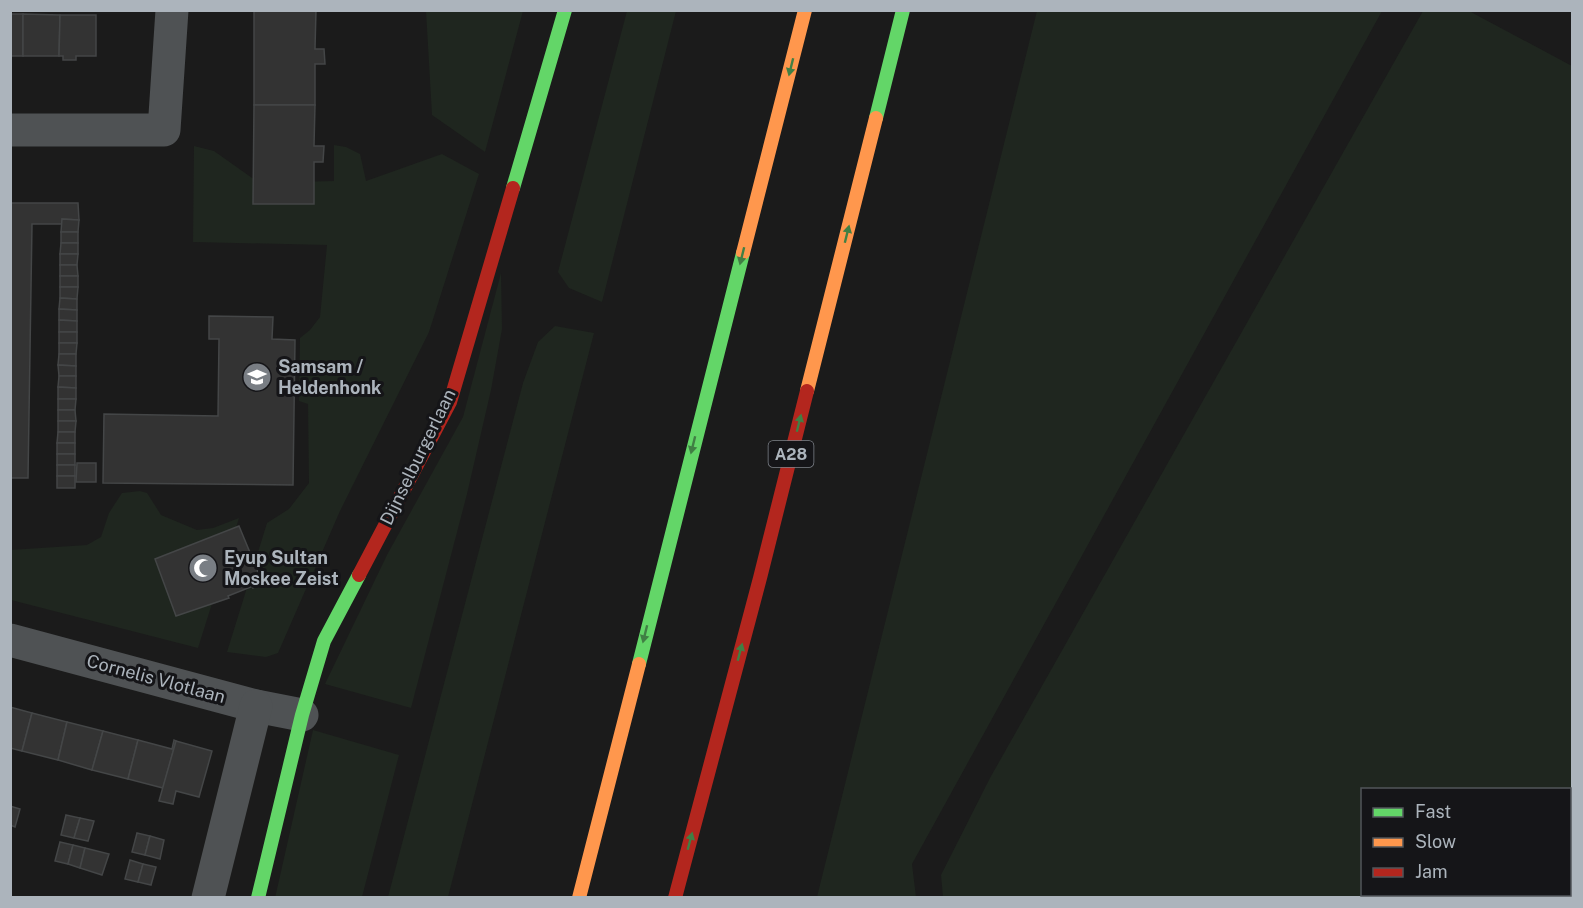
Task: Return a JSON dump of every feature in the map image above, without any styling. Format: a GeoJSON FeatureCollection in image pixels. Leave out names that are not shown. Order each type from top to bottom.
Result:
{"type":"FeatureCollection","features":[{"type":"Feature","properties":{"kind":"main road","name":"Dijnselburgerlaan"},"geometry":{"type":"LineString","coordinates":[[258,897],[302,715],[324,641],[450,402],[565,10]]}},
{"type":"Feature","properties":{"kind":"main road"},"geometry":{"type":"LineString","coordinates":[[579,897],[805,10]]}},
{"type":"Feature","properties":{"kind":"main road","name":"A28"},"geometry":{"type":"LineString","coordinates":[[675,897],[760,578],[903,10]]}},
{"type":"Feature","properties":{"kind":"street"},"geometry":{"type":"LineString","coordinates":[[10,130],[164,130],[172,10]]}},
{"type":"Feature","properties":{"kind":"street","name":"Cornelis Vlotlaan"},"geometry":{"type":"LineString","coordinates":[[10,640],[256,706],[302,715]]}},
{"type":"Feature","properties":{"kind":"street"},"geometry":{"type":"LineString","coordinates":[[208,897],[256,706]]}},
{"type":"Feature","properties":{"kind":"shaded area"},"geometry":{"type":"Polygon","coordinates":[[[426,11],[523,11],[485,152],[432,115],[426,11]]]}},
{"type":"Feature","properties":{"kind":"shaded area"},"geometry":{"type":"Polygon","coordinates":[[[627,11],[676,11],[602,302],[569,288],[558,272],[627,11]]]}},
{"type":"Feature","properties":{"kind":"shaded area"},"geometry":{"type":"Polygon","coordinates":[[[1037,11],[1382,11],[912,864],[916,897],[817,897],[1037,11]]]}},
{"type":"Feature","properties":{"kind":"shaded area"},"geometry":{"type":"Polygon","coordinates":[[[1423,11],[1469,11],[1572,66],[1572,897],[943,897],[941,875],[990,778],[1423,11]]]}},
{"type":"Feature","properties":{"kind":"shaded area"},"geometry":{"type":"Polygon","coordinates":[[[334,145],[346,147],[360,154],[366,181],[442,154],[479,174],[429,332],[340,511],[278,653],[266,657],[227,652],[267,523],[289,509],[309,483],[308,404],[299,401],[300,338],[320,317],[327,245],[193,242],[194,146],[214,151],[259,183],[334,181],[334,145]]]}},
{"type":"Feature","properties":{"kind":"shaded area"},"geometry":{"type":"Polygon","coordinates":[[[501,273],[502,329],[491,390],[467,494],[411,708],[325,684],[387,555],[463,417],[501,273]]]}},
{"type":"Feature","properties":{"kind":"shaded area"},"geometry":{"type":"Polygon","coordinates":[[[555,326],[594,333],[448,897],[388,897],[523,383],[538,342],[555,326]]]}},
{"type":"Feature","properties":{"kind":"shaded area"},"geometry":{"type":"Polygon","coordinates":[[[140,491],[147,493],[161,515],[197,530],[213,528],[239,518],[198,648],[11,600],[10,550],[87,545],[101,537],[109,513],[122,493],[140,491]]]}},
{"type":"Feature","properties":{"kind":"shaded area"},"geometry":{"type":"Polygon","coordinates":[[[313,730],[399,755],[362,897],[275,898],[313,730]]]}},
{"type":"Feature","properties":{"kind":"building"},"geometry":{"type":"Polygon","coordinates":[[[254,10],[316,10],[315,49],[324,49],[325,64],[315,64],[315,105],[254,105],[254,10]]]}},
{"type":"Feature","properties":{"kind":"building"},"geometry":{"type":"Polygon","coordinates":[[[10,14],[23,14],[23,56],[10,56],[10,14]]]}},
{"type":"Feature","properties":{"kind":"building"},"geometry":{"type":"Polygon","coordinates":[[[23,14],[60,15],[59,56],[23,56],[23,14]]]}},
{"type":"Feature","properties":{"kind":"building"},"geometry":{"type":"Polygon","coordinates":[[[60,15],[96,15],[96,56],[76,56],[76,60],[63,60],[63,56],[59,56],[60,15]]]}},
{"type":"Feature","properties":{"kind":"building"},"geometry":{"type":"Polygon","coordinates":[[[254,105],[315,105],[314,146],[324,146],[323,162],[314,162],[314,204],[253,204],[254,105]]]}},
{"type":"Feature","properties":{"kind":"building"},"geometry":{"type":"Polygon","coordinates":[[[10,203],[78,203],[79,220],[62,219],[62,224],[32,224],[28,478],[10,478],[10,203]]]}},
{"type":"Feature","properties":{"kind":"building"},"geometry":{"type":"Polygon","coordinates":[[[62,219],[79,220],[78,232],[61,232],[62,219]]]}},
{"type":"Feature","properties":{"kind":"building"},"geometry":{"type":"Polygon","coordinates":[[[61,232],[78,232],[78,243],[61,243],[61,232]]]}},
{"type":"Feature","properties":{"kind":"building"},"geometry":{"type":"Polygon","coordinates":[[[61,243],[78,243],[78,254],[60,254],[61,243]]]}},
{"type":"Feature","properties":{"kind":"building"},"geometry":{"type":"Polygon","coordinates":[[[60,254],[78,254],[77,265],[60,265],[60,254]]]}},
{"type":"Feature","properties":{"kind":"building"},"geometry":{"type":"Polygon","coordinates":[[[60,265],[77,265],[78,276],[60,276],[60,265]]]}},
{"type":"Feature","properties":{"kind":"building"},"geometry":{"type":"Polygon","coordinates":[[[60,276],[78,276],[78,287],[60,287],[60,276]]]}},
{"type":"Feature","properties":{"kind":"building"},"geometry":{"type":"Polygon","coordinates":[[[60,287],[78,287],[77,299],[60,298],[60,287]]]}},
{"type":"Feature","properties":{"kind":"building"},"geometry":{"type":"Polygon","coordinates":[[[60,298],[77,299],[77,310],[59,309],[60,298]]]}},
{"type":"Feature","properties":{"kind":"building"},"geometry":{"type":"Polygon","coordinates":[[[59,309],[77,310],[77,321],[59,320],[59,309]]]}},
{"type":"Feature","properties":{"kind":"building","name":"Samsam / Heldenhonk"},"geometry":{"type":"Polygon","coordinates":[[[209,316],[273,317],[272,339],[295,340],[293,485],[103,483],[104,414],[218,416],[219,339],[209,339],[209,316]]]}},
{"type":"Feature","properties":{"kind":"building"},"geometry":{"type":"Polygon","coordinates":[[[59,320],[77,321],[77,332],[59,332],[59,320]]]}},
{"type":"Feature","properties":{"kind":"building"},"geometry":{"type":"Polygon","coordinates":[[[59,332],[77,332],[77,343],[59,343],[59,332]]]}},
{"type":"Feature","properties":{"kind":"building"},"geometry":{"type":"Polygon","coordinates":[[[59,343],[77,343],[76,354],[59,354],[59,343]]]}},
{"type":"Feature","properties":{"kind":"building"},"geometry":{"type":"Polygon","coordinates":[[[59,354],[76,354],[76,366],[58,365],[59,354]]]}},
{"type":"Feature","properties":{"kind":"building"},"geometry":{"type":"Polygon","coordinates":[[[58,365],[76,366],[76,376],[59,376],[58,365]]]}},
{"type":"Feature","properties":{"kind":"building"},"geometry":{"type":"Polygon","coordinates":[[[59,376],[76,376],[76,388],[58,387],[59,376]]]}},
{"type":"Feature","properties":{"kind":"building"},"geometry":{"type":"Polygon","coordinates":[[[58,387],[76,388],[76,399],[58,399],[58,387]]]}},
{"type":"Feature","properties":{"kind":"building"},"geometry":{"type":"Polygon","coordinates":[[[58,399],[76,399],[75,410],[58,410],[58,399]]]}},
{"type":"Feature","properties":{"kind":"building"},"geometry":{"type":"Polygon","coordinates":[[[58,410],[75,410],[76,421],[58,421],[58,410]]]}},
{"type":"Feature","properties":{"kind":"building"},"geometry":{"type":"Polygon","coordinates":[[[58,421],[76,421],[75,432],[58,432],[58,421]]]}},
{"type":"Feature","properties":{"kind":"building"},"geometry":{"type":"Polygon","coordinates":[[[58,432],[75,432],[75,443],[57,443],[58,432]]]}},
{"type":"Feature","properties":{"kind":"building"},"geometry":{"type":"Polygon","coordinates":[[[57,443],[75,443],[75,454],[57,454],[57,443]]]}},
{"type":"Feature","properties":{"kind":"building"},"geometry":{"type":"Polygon","coordinates":[[[57,454],[75,454],[75,465],[57,465],[57,454]]]}},
{"type":"Feature","properties":{"kind":"building"},"geometry":{"type":"Polygon","coordinates":[[[77,463],[96,463],[96,482],[76,482],[77,463]]]}},
{"type":"Feature","properties":{"kind":"building"},"geometry":{"type":"Polygon","coordinates":[[[57,465],[75,465],[75,476],[57,476],[57,465]]]}},
{"type":"Feature","properties":{"kind":"building"},"geometry":{"type":"Polygon","coordinates":[[[57,476],[75,476],[75,488],[57,488],[57,476]]]}},
{"type":"Feature","properties":{"kind":"building"},"geometry":{"type":"Polygon","coordinates":[[[239,526],[263,584],[176,616],[155,559],[239,526]]]}},
{"type":"Feature","properties":{"kind":"building"},"geometry":{"type":"Polygon","coordinates":[[[10,707],[32,713],[22,751],[10,748],[10,707]]]}},
{"type":"Feature","properties":{"kind":"building"},"geometry":{"type":"Polygon","coordinates":[[[32,713],[67,722],[58,760],[22,751],[32,713]]]}},
{"type":"Feature","properties":{"kind":"building"},"geometry":{"type":"Polygon","coordinates":[[[67,722],[103,731],[92,770],[58,760],[67,722]]]}},
{"type":"Feature","properties":{"kind":"building"},"geometry":{"type":"Polygon","coordinates":[[[103,731],[138,740],[128,779],[92,770],[103,731]]]}},
{"type":"Feature","properties":{"kind":"building"},"geometry":{"type":"Polygon","coordinates":[[[138,740],[172,749],[174,740],[176,741],[163,788],[128,779],[138,740]]]}},
{"type":"Feature","properties":{"kind":"building"},"geometry":{"type":"Polygon","coordinates":[[[176,741],[212,751],[199,797],[176,791],[173,804],[159,801],[176,741]]]}},
{"type":"Feature","properties":{"kind":"building"},"geometry":{"type":"Polygon","coordinates":[[[10,806],[20,809],[15,827],[10,825],[10,806]]]}},
{"type":"Feature","properties":{"kind":"building"},"geometry":{"type":"Polygon","coordinates":[[[66,815],[80,818],[74,838],[61,835],[66,815]]]}},
{"type":"Feature","properties":{"kind":"building"},"geometry":{"type":"Polygon","coordinates":[[[80,818],[94,821],[88,841],[74,838],[80,818]]]}},
{"type":"Feature","properties":{"kind":"building"},"geometry":{"type":"Polygon","coordinates":[[[137,833],[150,836],[145,855],[132,852],[137,833]]]}},
{"type":"Feature","properties":{"kind":"building"},"geometry":{"type":"Polygon","coordinates":[[[150,836],[164,840],[160,859],[145,855],[150,836]]]}},
{"type":"Feature","properties":{"kind":"building"},"geometry":{"type":"Polygon","coordinates":[[[60,842],[73,845],[68,864],[55,861],[60,842]]]}},
{"type":"Feature","properties":{"kind":"building"},"geometry":{"type":"Polygon","coordinates":[[[73,845],[85,848],[80,868],[68,864],[73,845]]]}},
{"type":"Feature","properties":{"kind":"building"},"geometry":{"type":"Polygon","coordinates":[[[85,848],[109,854],[102,875],[80,868],[85,848]]]}},
{"type":"Feature","properties":{"kind":"building"},"geometry":{"type":"Polygon","coordinates":[[[130,860],[143,864],[138,882],[125,879],[130,860]]]}},
{"type":"Feature","properties":{"kind":"building"},"geometry":{"type":"Polygon","coordinates":[[[143,864],[156,867],[151,885],[138,882],[143,864]]]}},
{"type":"Feature","properties":{"kind":"traffic: fast"},"geometry":{"type":"LineString","coordinates":[[513,188],[565,10]]}},
{"type":"Feature","properties":{"kind":"traffic: fast"},"geometry":{"type":"LineString","coordinates":[[876,118],[903,10]]}},
{"type":"Feature","properties":{"kind":"traffic: fast"},"geometry":{"type":"LineString","coordinates":[[639,664],[743,253]]}},
{"type":"Feature","properties":{"kind":"traffic: fast"},"geometry":{"type":"LineString","coordinates":[[258,898],[302,715],[324,641],[359,575]]}},
{"type":"Feature","properties":{"kind":"traffic: slow"},"geometry":{"type":"LineString","coordinates":[[743,253],[805,10]]}},
{"type":"Feature","properties":{"kind":"traffic: slow"},"geometry":{"type":"LineString","coordinates":[[807,391],[876,118]]}},
{"type":"Feature","properties":{"kind":"traffic: slow"},"geometry":{"type":"LineString","coordinates":[[579,898],[639,664]]}},
{"type":"Feature","properties":{"kind":"traffic: jam"},"geometry":{"type":"LineString","coordinates":[[359,575],[450,402],[513,188]]}},
{"type":"Feature","properties":{"kind":"traffic: jam"},"geometry":{"type":"LineString","coordinates":[[675,898],[807,391]]}},
{"type":"Feature","properties":{"kind":"place","name":"Samsam / Heldenhonk"},"geometry":{"type":"Point","coordinates":[257,377]}},
{"type":"Feature","properties":{"kind":"place","name":"Eyup Sultan Moskee Zeist"},"geometry":{"type":"Point","coordinates":[203,568]}}]}
